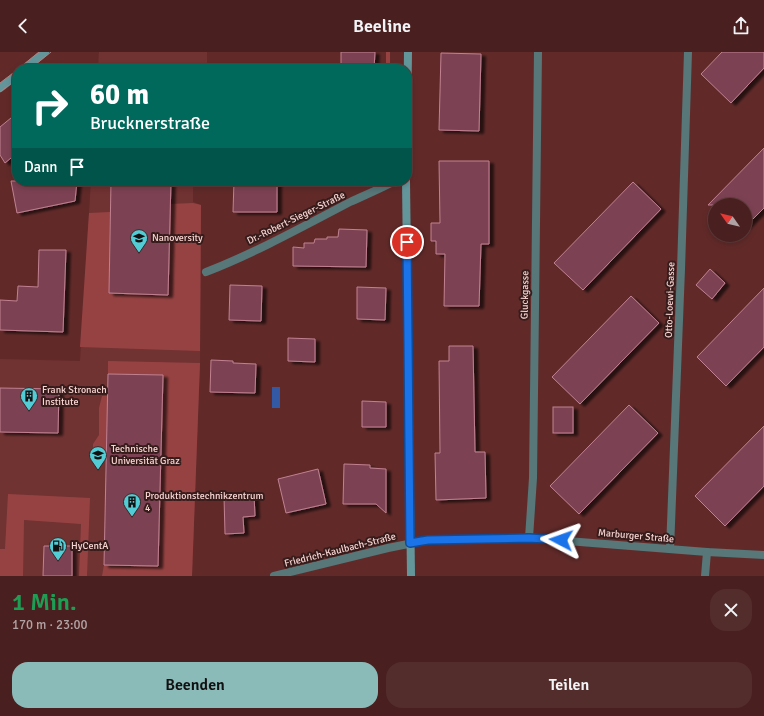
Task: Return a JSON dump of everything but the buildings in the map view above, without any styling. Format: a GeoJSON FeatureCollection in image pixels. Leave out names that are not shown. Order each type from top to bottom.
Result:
{"type":"FeatureCollection","features":[{"type":"Feature","properties":{"kind":"main road"},"geometry":{"type":"LineString","coordinates":[[30,64],[45,52]]}},
{"type":"Feature","properties":{"kind":"main road"},"geometry":{"type":"LineString","coordinates":[[408,52],[408,64]]}},
{"type":"Feature","properties":{"kind":"main road"},"geometry":{"type":"LineString","coordinates":[[0,88],[12,79]]}},
{"type":"Feature","properties":{"kind":"main road"},"geometry":{"type":"LineString","coordinates":[[406,186],[411,576]]}},
{"type":"Feature","properties":{"kind":"street","name":"Gluckgasse"},"geometry":{"type":"LineString","coordinates":[[529,538],[533,478],[538,52]]}},
{"type":"Feature","properties":{"kind":"street","name":"Otto-Loewi-Gasse"},"geometry":{"type":"LineString","coordinates":[[670,549],[682,262],[688,52]]}},
{"type":"Feature","properties":{"kind":"street","name":"Dr.-Robert-Sieger-Straße"},"geometry":{"type":"LineString","coordinates":[[206,272],[384,186]]}},
{"type":"Feature","properties":{"kind":"street","name":"Marburger Straße"},"geometry":{"type":"LineString","coordinates":[[410,543],[428,540],[529,538],[764,555]]}},
{"type":"Feature","properties":{"kind":"street","name":"Friedrich-Kaulbach-Straße"},"geometry":{"type":"LineString","coordinates":[[274,576],[410,543]]}},
{"type":"Feature","properties":{"kind":"street"},"geometry":{"type":"LineString","coordinates":[[705,576],[707,552]]}},
{"type":"Feature","properties":{"kind":"shaded area"},"geometry":{"type":"Polygon","coordinates":[[[99,52],[207,52],[207,64],[98,64],[99,52]]]}},
{"type":"Feature","properties":{"kind":"shaded area"},"geometry":{"type":"Polygon","coordinates":[[[386,52],[390,52],[390,64],[386,64],[386,52]]]}},
{"type":"Feature","properties":{"kind":"shaded area","name":"Technische Universität Graz"},"geometry":{"type":"Polygon","coordinates":[[[91,186],[193,186],[193,202],[201,205],[200,363],[192,576],[0,576],[0,359],[80,361],[91,186]]]}},
{"type":"Feature","properties":{"kind":"shaded area"},"geometry":{"type":"Polygon","coordinates":[[[193,203],[201,205],[200,351],[80,347],[89,213],[110,212],[109,293],[168,295],[170,204],[193,203]]]}},
{"type":"Feature","properties":{"kind":"shaded area"},"geometry":{"type":"Polygon","coordinates":[[[108,361],[200,363],[192,576],[102,576],[104,565],[158,566],[163,376],[108,374],[108,361]]]}},
{"type":"Feature","properties":{"kind":"shaded area"},"geometry":{"type":"Polygon","coordinates":[[[102,396],[108,396],[107,451],[93,451],[93,444],[99,435],[99,408],[102,396]]]}},
{"type":"Feature","properties":{"kind":"shaded area"},"geometry":{"type":"Polygon","coordinates":[[[8,494],[90,498],[87,576],[79,576],[81,524],[24,520],[23,576],[0,576],[0,549],[5,549],[8,494]]]}},
{"type":"Feature","properties":{"kind":"water"},"geometry":{"type":"Polygon","coordinates":[[[272,387],[280,387],[280,408],[272,408],[272,387]]]}},
{"type":"Feature","properties":{"kind":"tram line"},"geometry":{"type":"LineString","coordinates":[[24,64],[39,52]]}},
{"type":"Feature","properties":{"kind":"tram line"},"geometry":{"type":"LineString","coordinates":[[36,64],[51,52]]}},
{"type":"Feature","properties":{"kind":"tram line"},"geometry":{"type":"LineString","coordinates":[[0,83],[12,74]]}},
{"type":"Feature","properties":{"kind":"tram line"},"geometry":{"type":"LineString","coordinates":[[0,92],[12,83]]}},
{"type":"Feature","properties":{"kind":"place","name":"Nanoversity"},"geometry":{"type":"Point","coordinates":[139,253]}},
{"type":"Feature","properties":{"kind":"place","name":"Frank Stronach Institute"},"geometry":{"type":"Point","coordinates":[29,411]}},
{"type":"Feature","properties":{"kind":"place","name":"Technische Universität Graz"},"geometry":{"type":"Point","coordinates":[98,470]}},
{"type":"Feature","properties":{"kind":"place","name":"Produktionstechnikzentrum 4"},"geometry":{"type":"Point","coordinates":[132,517]}},
{"type":"Feature","properties":{"kind":"place","name":"HyCentA"},"geometry":{"type":"Point","coordinates":[58,561]}},
{"type":"Feature","properties":{"kind":"route"},"geometry":{"type":"LineString","coordinates":[[407,242],[411,517],[410,543],[420,540],[529,538],[561,540]]}}]}
